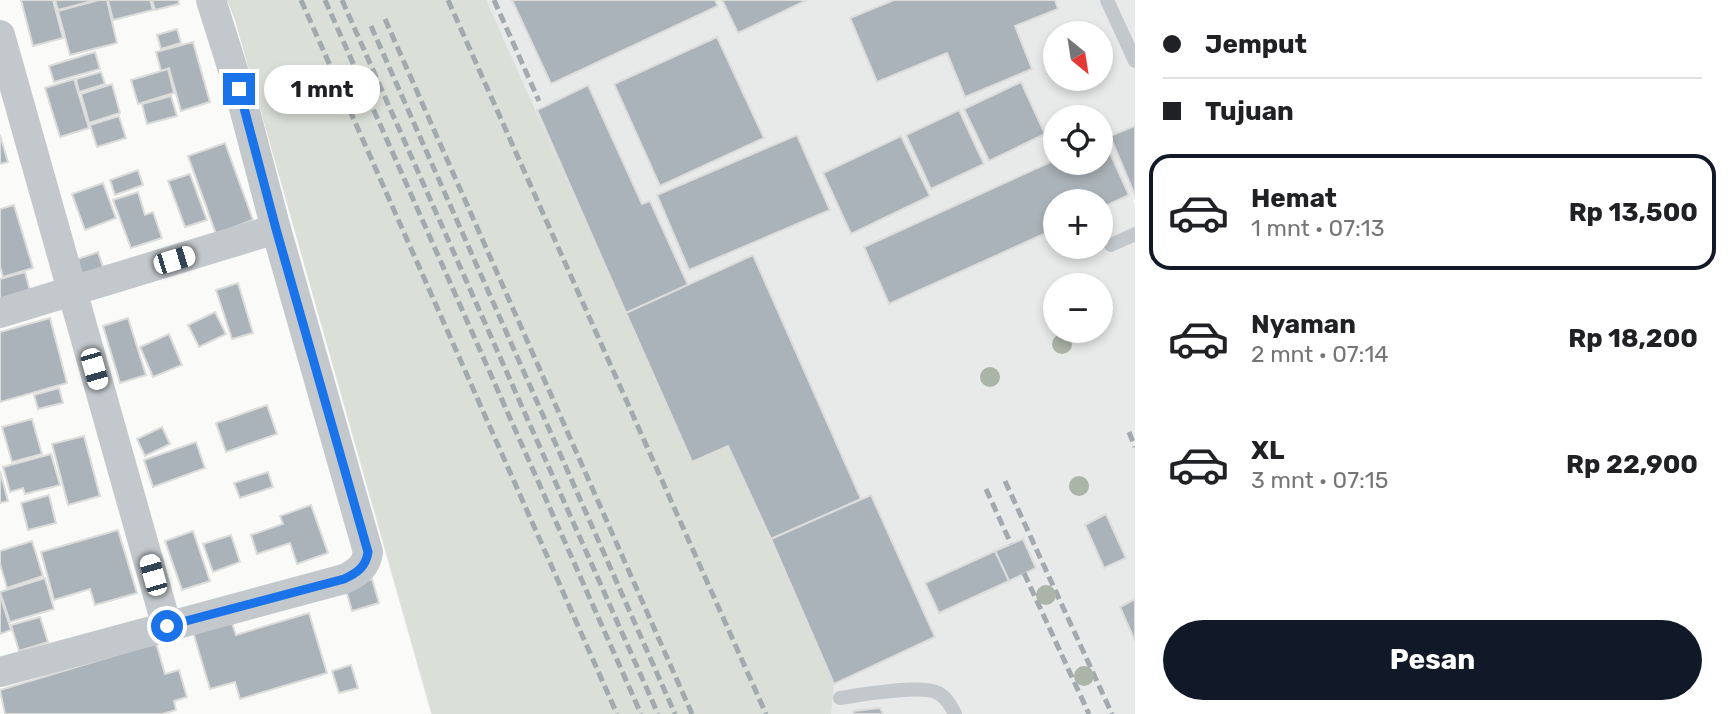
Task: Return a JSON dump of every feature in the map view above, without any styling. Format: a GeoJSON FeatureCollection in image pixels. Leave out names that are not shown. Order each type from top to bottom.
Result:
{"type":"FeatureCollection","features":[{"type":"Feature","properties":{"kind":"street"},"geometry":{"type":"LineString","coordinates":[[0,672],[344,579],[361,569],[367,561],[368,552],[239,89],[211,0]]}},
{"type":"Feature","properties":{"kind":"street"},"geometry":{"type":"LineString","coordinates":[[0,35],[167,626]]}},
{"type":"Feature","properties":{"kind":"street"},"geometry":{"type":"LineString","coordinates":[[0,313],[276,229]]}},
{"type":"Feature","properties":{"kind":"lane"},"geometry":{"type":"LineString","coordinates":[[1107,0],[1135,61]]}},
{"type":"Feature","properties":{"kind":"lane"},"geometry":{"type":"LineString","coordinates":[[1113,244],[1135,234]]}},
{"type":"Feature","properties":{"kind":"lane"},"geometry":{"type":"LineString","coordinates":[[840,698],[923,689],[937,692],[948,701],[955,714]]}},
{"type":"Feature","properties":{"kind":"shaded area"},"geometry":{"type":"Polygon","coordinates":[[[227,0],[1135,0],[1135,714],[431,714],[235,20],[227,0]]]}},
{"type":"Feature","properties":{"kind":"shaded area"},"geometry":{"type":"Polygon","coordinates":[[[227,0],[486,0],[692,462],[728,446],[834,684],[831,714],[432,714],[235,20],[227,0]]]}},
{"type":"Feature","properties":{"kind":"building"},"geometry":{"type":"Polygon","coordinates":[[[21,0],[53,0],[63,38],[33,46],[21,0]]]}},
{"type":"Feature","properties":{"kind":"building"},"geometry":{"type":"Polygon","coordinates":[[[55,0],[96,0],[58,10],[55,0]]]}},
{"type":"Feature","properties":{"kind":"building"},"geometry":{"type":"Polygon","coordinates":[[[107,0],[117,43],[70,55],[58,11],[107,0]]]}},
{"type":"Feature","properties":{"kind":"building"},"geometry":{"type":"Polygon","coordinates":[[[108,0],[150,0],[153,10],[113,20],[108,0]]]}},
{"type":"Feature","properties":{"kind":"building"},"geometry":{"type":"Polygon","coordinates":[[[152,0],[178,0],[179,4],[155,10],[152,0]]]}},
{"type":"Feature","properties":{"kind":"building"},"geometry":{"type":"Polygon","coordinates":[[[512,0],[715,0],[718,6],[551,84],[512,0]]]}},
{"type":"Feature","properties":{"kind":"building"},"geometry":{"type":"Polygon","coordinates":[[[722,0],[807,0],[738,33],[722,0]]]}},
{"type":"Feature","properties":{"kind":"building"},"geometry":{"type":"Polygon","coordinates":[[[894,0],[1055,0],[1058,9],[1015,26],[1032,69],[965,97],[947,53],[877,82],[850,18],[894,0]]]}},
{"type":"Feature","properties":{"kind":"building"},"geometry":{"type":"Polygon","coordinates":[[[177,29],[181,43],[161,49],[157,35],[177,29]]]}},
{"type":"Feature","properties":{"kind":"building"},"geometry":{"type":"Polygon","coordinates":[[[717,37],[764,138],[660,186],[614,84],[717,37]]]}},
{"type":"Feature","properties":{"kind":"building"},"geometry":{"type":"Polygon","coordinates":[[[193,42],[210,102],[181,111],[169,68],[161,71],[156,52],[193,42]]]}},
{"type":"Feature","properties":{"kind":"building"},"geometry":{"type":"Polygon","coordinates":[[[95,52],[100,69],[54,82],[49,66],[95,52]]]}},
{"type":"Feature","properties":{"kind":"building"},"geometry":{"type":"Polygon","coordinates":[[[168,69],[174,93],[138,104],[131,80],[168,69]]]}},
{"type":"Feature","properties":{"kind":"building"},"geometry":{"type":"Polygon","coordinates":[[[101,72],[105,84],[79,92],[76,79],[101,72]]]}},
{"type":"Feature","properties":{"kind":"building"},"geometry":{"type":"Polygon","coordinates":[[[74,79],[89,128],[60,137],[45,88],[74,79]]]}},
{"type":"Feature","properties":{"kind":"building"},"geometry":{"type":"Polygon","coordinates":[[[1021,82],[1043,135],[989,161],[964,109],[1021,82]]]}},
{"type":"Feature","properties":{"kind":"building"},"geometry":{"type":"Polygon","coordinates":[[[112,84],[120,113],[89,123],[81,94],[112,84]]]}},
{"type":"Feature","properties":{"kind":"building"},"geometry":{"type":"Polygon","coordinates":[[[588,85],[642,204],[650,201],[688,285],[626,313],[537,110],[588,85]]]}},
{"type":"Feature","properties":{"kind":"building"},"geometry":{"type":"Polygon","coordinates":[[[171,96],[177,116],[147,124],[142,104],[171,96]]]}},
{"type":"Feature","properties":{"kind":"building"},"geometry":{"type":"Polygon","coordinates":[[[959,110],[984,164],[931,189],[906,135],[959,110]]]}},
{"type":"Feature","properties":{"kind":"building"},"geometry":{"type":"Polygon","coordinates":[[[119,116],[126,138],[97,147],[90,125],[119,116]]]}},
{"type":"Feature","properties":{"kind":"building"},"geometry":{"type":"Polygon","coordinates":[[[1135,126],[1135,193],[1113,143],[1113,135],[1135,126]]]}},
{"type":"Feature","properties":{"kind":"building"},"geometry":{"type":"Polygon","coordinates":[[[0,135],[8,162],[0,164],[0,135]]]}},
{"type":"Feature","properties":{"kind":"building"},"geometry":{"type":"Polygon","coordinates":[[[797,135],[830,210],[689,270],[657,195],[797,135]]]}},
{"type":"Feature","properties":{"kind":"building"},"geometry":{"type":"Polygon","coordinates":[[[901,136],[930,196],[851,234],[823,173],[901,136]]]}},
{"type":"Feature","properties":{"kind":"building"},"geometry":{"type":"Polygon","coordinates":[[[225,143],[253,220],[216,234],[188,156],[225,143]]]}},
{"type":"Feature","properties":{"kind":"building"},"geometry":{"type":"Polygon","coordinates":[[[1113,160],[1129,195],[1113,202],[1113,189],[1043,189],[1043,234],[889,304],[864,247],[1043,165],[1043,175],[1113,175],[1113,160]]]}},
{"type":"Feature","properties":{"kind":"building"},"geometry":{"type":"Polygon","coordinates":[[[138,170],[143,185],[115,195],[110,180],[138,170]]]}},
{"type":"Feature","properties":{"kind":"building"},"geometry":{"type":"Polygon","coordinates":[[[190,174],[207,220],[185,227],[168,181],[190,174]]]}},
{"type":"Feature","properties":{"kind":"building"},"geometry":{"type":"Polygon","coordinates":[[[103,183],[116,218],[85,230],[72,194],[103,183]]]}},
{"type":"Feature","properties":{"kind":"building"},"geometry":{"type":"Polygon","coordinates":[[[138,192],[145,215],[153,212],[162,238],[131,248],[113,200],[138,192]]]}},
{"type":"Feature","properties":{"kind":"building"},"geometry":{"type":"Polygon","coordinates":[[[14,205],[33,268],[3,277],[0,266],[0,209],[14,205]]]}},
{"type":"Feature","properties":{"kind":"building"},"geometry":{"type":"Polygon","coordinates":[[[98,252],[104,270],[79,279],[72,261],[98,252]]]}},
{"type":"Feature","properties":{"kind":"building"},"geometry":{"type":"Polygon","coordinates":[[[753,255],[861,499],[771,539],[728,446],[692,462],[626,313],[753,255]]]}},
{"type":"Feature","properties":{"kind":"building"},"geometry":{"type":"Polygon","coordinates":[[[25,272],[32,298],[0,308],[0,279],[25,272]]]}},
{"type":"Feature","properties":{"kind":"building"},"geometry":{"type":"Polygon","coordinates":[[[238,283],[253,333],[232,339],[216,290],[238,283]]]}},
{"type":"Feature","properties":{"kind":"building"},"geometry":{"type":"Polygon","coordinates":[[[215,312],[226,334],[199,347],[188,325],[215,312]]]}},
{"type":"Feature","properties":{"kind":"building"},"geometry":{"type":"Polygon","coordinates":[[[50,318],[67,383],[0,402],[0,332],[50,318]]]}},
{"type":"Feature","properties":{"kind":"building"},"geometry":{"type":"Polygon","coordinates":[[[128,318],[146,375],[120,383],[103,326],[128,318]]]}},
{"type":"Feature","properties":{"kind":"building"},"geometry":{"type":"Polygon","coordinates":[[[169,334],[182,365],[153,377],[140,347],[169,334]]]}},
{"type":"Feature","properties":{"kind":"building"},"geometry":{"type":"Polygon","coordinates":[[[59,388],[63,403],[38,409],[34,395],[59,388]]]}},
{"type":"Feature","properties":{"kind":"building"},"geometry":{"type":"Polygon","coordinates":[[[267,405],[277,434],[226,452],[216,423],[267,405]]]}},
{"type":"Feature","properties":{"kind":"building"},"geometry":{"type":"Polygon","coordinates":[[[32,419],[42,454],[12,462],[2,427],[32,419]]]}},
{"type":"Feature","properties":{"kind":"building"},"geometry":{"type":"Polygon","coordinates":[[[162,427],[170,444],[145,456],[137,439],[162,427]]]}},
{"type":"Feature","properties":{"kind":"building"},"geometry":{"type":"Polygon","coordinates":[[[84,436],[100,496],[68,505],[52,444],[84,436]]]}},
{"type":"Feature","properties":{"kind":"building"},"geometry":{"type":"Polygon","coordinates":[[[196,442],[205,468],[153,487],[144,460],[196,442]]]}},
{"type":"Feature","properties":{"kind":"building"},"geometry":{"type":"Polygon","coordinates":[[[51,454],[60,485],[25,494],[23,488],[10,492],[3,467],[51,454]]]}},
{"type":"Feature","properties":{"kind":"building"},"geometry":{"type":"Polygon","coordinates":[[[0,471],[8,501],[0,503],[0,471]]]}},
{"type":"Feature","properties":{"kind":"building"},"geometry":{"type":"Polygon","coordinates":[[[268,472],[273,487],[240,498],[234,483],[268,472]]]}},
{"type":"Feature","properties":{"kind":"building"},"geometry":{"type":"Polygon","coordinates":[[[49,495],[56,523],[28,530],[21,503],[49,495]]]}},
{"type":"Feature","properties":{"kind":"building"},"geometry":{"type":"Polygon","coordinates":[[[871,495],[935,637],[834,684],[771,539],[871,495]]]}},
{"type":"Feature","properties":{"kind":"building"},"geometry":{"type":"Polygon","coordinates":[[[311,505],[328,553],[297,564],[290,543],[257,554],[251,535],[283,524],[280,516],[311,505]]]}},
{"type":"Feature","properties":{"kind":"building"},"geometry":{"type":"Polygon","coordinates":[[[1106,514],[1126,558],[1104,568],[1085,525],[1106,514]]]}},
{"type":"Feature","properties":{"kind":"building"},"geometry":{"type":"Polygon","coordinates":[[[118,530],[137,593],[95,605],[90,589],[54,600],[41,552],[118,530]]]}},
{"type":"Feature","properties":{"kind":"building"},"geometry":{"type":"Polygon","coordinates":[[[193,531],[210,581],[182,590],[165,541],[193,531]]]}},
{"type":"Feature","properties":{"kind":"building"},"geometry":{"type":"Polygon","coordinates":[[[231,535],[240,562],[213,572],[203,544],[231,535]]]}},
{"type":"Feature","properties":{"kind":"building"},"geometry":{"type":"Polygon","coordinates":[[[1023,539],[1036,568],[1009,581],[995,551],[1023,539]]]}},
{"type":"Feature","properties":{"kind":"building"},"geometry":{"type":"Polygon","coordinates":[[[32,541],[43,576],[7,588],[0,564],[0,551],[32,541]]]}},
{"type":"Feature","properties":{"kind":"building"},"geometry":{"type":"Polygon","coordinates":[[[995,551],[1009,581],[939,613],[925,583],[995,551]]]}},
{"type":"Feature","properties":{"kind":"building"},"geometry":{"type":"Polygon","coordinates":[[[45,578],[54,609],[10,622],[0,592],[45,578]]]}},
{"type":"Feature","properties":{"kind":"building"},"geometry":{"type":"Polygon","coordinates":[[[372,579],[379,603],[352,611],[345,587],[372,579]]]}},
{"type":"Feature","properties":{"kind":"building"},"geometry":{"type":"Polygon","coordinates":[[[0,595],[11,630],[0,634],[0,595]]]}},
{"type":"Feature","properties":{"kind":"building"},"geometry":{"type":"Polygon","coordinates":[[[1135,599],[1135,641],[1120,607],[1135,599]]]}},
{"type":"Feature","properties":{"kind":"building"},"geometry":{"type":"Polygon","coordinates":[[[309,613],[327,673],[240,699],[235,682],[210,689],[193,632],[231,620],[236,635],[309,613]]]}},
{"type":"Feature","properties":{"kind":"building"},"geometry":{"type":"Polygon","coordinates":[[[40,617],[48,642],[19,651],[11,625],[40,617]]]}},
{"type":"Feature","properties":{"kind":"building"},"geometry":{"type":"Polygon","coordinates":[[[156,643],[165,674],[179,670],[187,697],[174,701],[176,710],[162,714],[5,714],[0,690],[156,643]]]}},
{"type":"Feature","properties":{"kind":"building"},"geometry":{"type":"Polygon","coordinates":[[[351,665],[358,688],[339,693],[332,671],[351,665]]]}},
{"type":"Feature","properties":{"kind":"building"},"geometry":{"type":"Polygon","coordinates":[[[880,708],[883,714],[854,714],[853,711],[880,708]]]}},
{"type":"Feature","properties":{"kind":"railway"},"geometry":{"type":"LineString","coordinates":[[301,0],[617,714]]}},
{"type":"Feature","properties":{"kind":"railway"},"geometry":{"type":"LineString","coordinates":[[325,0],[641,714]]}},
{"type":"Feature","properties":{"kind":"railway"},"geometry":{"type":"LineString","coordinates":[[342,0],[658,714]]}},
{"type":"Feature","properties":{"kind":"railway"},"geometry":{"type":"LineString","coordinates":[[448,0],[766,714]]}},
{"type":"Feature","properties":{"kind":"railway"},"geometry":{"type":"LineString","coordinates":[[494,0],[539,101]]}},
{"type":"Feature","properties":{"kind":"railway"},"geometry":{"type":"LineString","coordinates":[[385,19],[692,714]]}},
{"type":"Feature","properties":{"kind":"railway"},"geometry":{"type":"LineString","coordinates":[[371,26],[675,714]]}},
{"type":"Feature","properties":{"kind":"railway"},"geometry":{"type":"LineString","coordinates":[[1129,432],[1135,447]]}},
{"type":"Feature","properties":{"kind":"railway"},"geometry":{"type":"LineString","coordinates":[[1005,481],[1112,714]]}},
{"type":"Feature","properties":{"kind":"railway"},"geometry":{"type":"LineString","coordinates":[[986,489],[1011,544]]}},
{"type":"Feature","properties":{"kind":"railway"},"geometry":{"type":"LineString","coordinates":[[1024,573],[1089,714]]}},
{"type":"Feature","properties":{"kind":"route"},"geometry":{"type":"LineString","coordinates":[[167,626],[344,579],[361,569],[367,561],[368,552],[239,89]]}}]}
